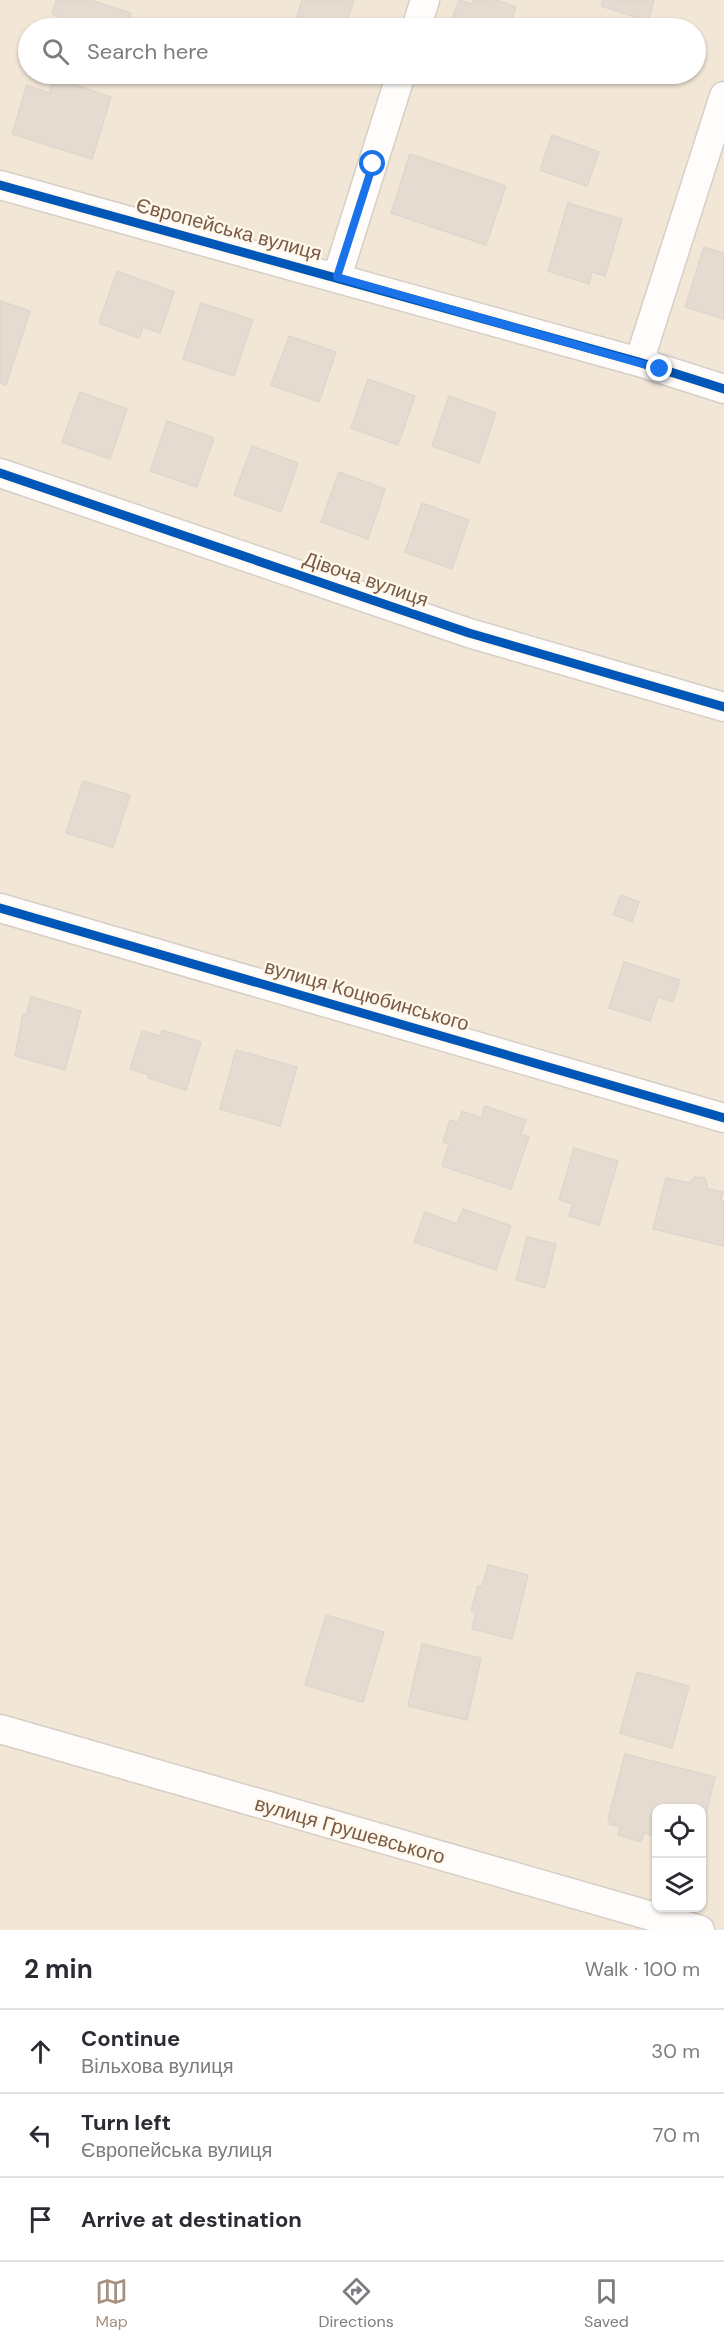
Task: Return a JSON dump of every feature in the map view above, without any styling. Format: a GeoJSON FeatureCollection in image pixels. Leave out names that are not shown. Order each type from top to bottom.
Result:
{"type":"FeatureCollection","features":[{"type":"Feature","properties":{"kind":"street"},"geometry":{"type":"LineString","coordinates":[[419,18],[425,0]]}},
{"type":"Feature","properties":{"kind":"street"},"geometry":{"type":"LineString","coordinates":[[337,277],[398,84]]}},
{"type":"Feature","properties":{"kind":"street"},"geometry":{"type":"LineString","coordinates":[[639,362],[724,96]]}},
{"type":"Feature","properties":{"kind":"street","name":"Європейська вулиця"},"geometry":{"type":"LineString","coordinates":[[0,185],[639,362],[724,389]]}},
{"type":"Feature","properties":{"kind":"street","name":"Дівоча вулиця"},"geometry":{"type":"LineString","coordinates":[[0,473],[469,633],[724,707]]}},
{"type":"Feature","properties":{"kind":"street","name":"вулиця Коцюбинського"},"geometry":{"type":"LineString","coordinates":[[0,908],[724,1118]]}},
{"type":"Feature","properties":{"kind":"street","name":"вулиця Грушевського"},"geometry":{"type":"LineString","coordinates":[[0,1729],[700,1930]]}},
{"type":"Feature","properties":{"kind":"shaded area"},"geometry":{"type":"Polygon","coordinates":[[[0,0],[724,0],[724,1930],[0,1930],[0,0]]]}},
{"type":"Feature","properties":{"kind":"building"},"geometry":{"type":"Polygon","coordinates":[[[56,0],[90,0],[131,13],[129,18],[57,18],[58,16],[52,14],[56,0]]]}},
{"type":"Feature","properties":{"kind":"building"},"geometry":{"type":"Polygon","coordinates":[[[302,0],[354,0],[348,18],[297,18],[302,0]]]}},
{"type":"Feature","properties":{"kind":"building"},"geometry":{"type":"Polygon","coordinates":[[[459,0],[472,4],[473,0],[496,0],[516,7],[512,18],[453,18],[459,0]]]}},
{"type":"Feature","properties":{"kind":"building"},"geometry":{"type":"Polygon","coordinates":[[[603,0],[654,0],[649,18],[639,18],[601,6],[603,0]]]}},
{"type":"Feature","properties":{"kind":"building"},"geometry":{"type":"Polygon","coordinates":[[[52,84],[72,84],[111,97],[92,159],[12,134],[27,85],[49,93],[52,84]]]}},
{"type":"Feature","properties":{"kind":"building"},"geometry":{"type":"Polygon","coordinates":[[[552,135],[599,152],[587,186],[540,170],[552,135]]]}},
{"type":"Feature","properties":{"kind":"building"},"geometry":{"type":"Polygon","coordinates":[[[410,154],[506,186],[486,245],[391,213],[410,154]]]}},
{"type":"Feature","properties":{"kind":"building"},"geometry":{"type":"Polygon","coordinates":[[[568,203],[622,219],[605,276],[592,272],[589,284],[548,271],[568,203]]]}},
{"type":"Feature","properties":{"kind":"building"},"geometry":{"type":"Polygon","coordinates":[[[704,247],[724,253],[724,319],[685,307],[704,247]]]}},
{"type":"Feature","properties":{"kind":"building"},"geometry":{"type":"Polygon","coordinates":[[[117,271],[174,292],[160,333],[143,327],[139,338],[99,323],[117,271]]]}},
{"type":"Feature","properties":{"kind":"building"},"geometry":{"type":"Polygon","coordinates":[[[0,301],[30,311],[6,385],[0,383],[0,301]]]}},
{"type":"Feature","properties":{"kind":"building"},"geometry":{"type":"Polygon","coordinates":[[[201,303],[253,320],[234,376],[183,359],[201,303]]]}},
{"type":"Feature","properties":{"kind":"building"},"geometry":{"type":"Polygon","coordinates":[[[289,336],[336,352],[319,402],[271,385],[289,336]]]}},
{"type":"Feature","properties":{"kind":"building"},"geometry":{"type":"Polygon","coordinates":[[[368,379],[415,396],[398,445],[351,428],[368,379]]]}},
{"type":"Feature","properties":{"kind":"building"},"geometry":{"type":"Polygon","coordinates":[[[80,392],[127,409],[110,459],[62,442],[80,392]]]}},
{"type":"Feature","properties":{"kind":"building"},"geometry":{"type":"Polygon","coordinates":[[[449,396],[496,413],[479,463],[432,446],[449,396]]]}},
{"type":"Feature","properties":{"kind":"building"},"geometry":{"type":"Polygon","coordinates":[[[167,421],[214,438],[197,487],[150,471],[167,421]]]}},
{"type":"Feature","properties":{"kind":"building"},"geometry":{"type":"Polygon","coordinates":[[[252,446],[298,463],[281,512],[234,495],[252,446]]]}},
{"type":"Feature","properties":{"kind":"building"},"geometry":{"type":"Polygon","coordinates":[[[339,472],[385,489],[368,539],[321,522],[339,472]]]}},
{"type":"Feature","properties":{"kind":"building"},"geometry":{"type":"Polygon","coordinates":[[[422,503],[469,520],[452,569],[405,552],[422,503]]]}},
{"type":"Feature","properties":{"kind":"building"},"geometry":{"type":"Polygon","coordinates":[[[83,781],[130,795],[113,847],[66,833],[83,781]]]}},
{"type":"Feature","properties":{"kind":"building"},"geometry":{"type":"Polygon","coordinates":[[[621,895],[639,902],[632,922],[613,914],[621,895]]]}},
{"type":"Feature","properties":{"kind":"building"},"geometry":{"type":"Polygon","coordinates":[[[624,962],[680,980],[673,1002],[658,997],[650,1021],[609,1008],[624,962]]]}},
{"type":"Feature","properties":{"kind":"building"},"geometry":{"type":"Polygon","coordinates":[[[31,997],[81,1011],[65,1070],[15,1056],[23,1014],[26,1015],[31,997]]]}},
{"type":"Feature","properties":{"kind":"building"},"geometry":{"type":"Polygon","coordinates":[[[162,1030],[201,1042],[186,1090],[148,1078],[149,1075],[130,1069],[142,1031],[160,1036],[162,1030]]]}},
{"type":"Feature","properties":{"kind":"building"},"geometry":{"type":"Polygon","coordinates":[[[236,1050],[297,1067],[280,1126],[220,1109],[236,1050]]]}},
{"type":"Feature","properties":{"kind":"building"},"geometry":{"type":"Polygon","coordinates":[[[485,1106],[526,1120],[521,1134],[529,1137],[511,1189],[442,1166],[449,1144],[443,1142],[450,1120],[458,1123],[462,1111],[481,1118],[485,1106]]]}},
{"type":"Feature","properties":{"kind":"building"},"geometry":{"type":"Polygon","coordinates":[[[574,1148],[618,1161],[599,1225],[569,1216],[573,1204],[559,1200],[574,1148]]]}},
{"type":"Feature","properties":{"kind":"building"},"geometry":{"type":"Polygon","coordinates":[[[695,1177],[705,1178],[708,1189],[723,1192],[721,1200],[724,1201],[724,1246],[653,1229],[666,1178],[690,1183],[695,1177]]]}},
{"type":"Feature","properties":{"kind":"building"},"geometry":{"type":"Polygon","coordinates":[[[463,1209],[511,1226],[496,1270],[414,1242],[425,1212],[457,1224],[463,1209]]]}},
{"type":"Feature","properties":{"kind":"building"},"geometry":{"type":"Polygon","coordinates":[[[527,1237],[556,1244],[545,1288],[516,1280],[527,1237]]]}},
{"type":"Feature","properties":{"kind":"building"},"geometry":{"type":"Polygon","coordinates":[[[488,1565],[528,1575],[512,1639],[472,1629],[476,1612],[471,1611],[478,1586],[482,1587],[488,1565]]]}},
{"type":"Feature","properties":{"kind":"building"},"geometry":{"type":"Polygon","coordinates":[[[326,1615],[384,1632],[363,1702],[305,1685],[326,1615]]]}},
{"type":"Feature","properties":{"kind":"building"},"geometry":{"type":"Polygon","coordinates":[[[422,1644],[481,1658],[467,1720],[408,1706],[422,1644]]]}},
{"type":"Feature","properties":{"kind":"building"},"geometry":{"type":"Polygon","coordinates":[[[637,1672],[689,1686],[672,1748],[620,1733],[637,1672]]]}},
{"type":"Feature","properties":{"kind":"building"},"geometry":{"type":"Polygon","coordinates":[[[625,1754],[715,1777],[706,1814],[706,1804],[652,1804],[652,1832],[651,1835],[644,1833],[641,1842],[618,1835],[620,1827],[609,1824],[611,1819],[608,1819],[625,1754]]]}},
{"type":"Feature","properties":{"kind":"cycle path"},"geometry":{"type":"LineString","coordinates":[[0,185],[639,362],[724,389]]}},
{"type":"Feature","properties":{"kind":"cycle path"},"geometry":{"type":"LineString","coordinates":[[0,473],[469,633],[724,707]]}},
{"type":"Feature","properties":{"kind":"cycle path"},"geometry":{"type":"LineString","coordinates":[[0,908],[724,1118]]}},
{"type":"Feature","properties":{"kind":"route"},"geometry":{"type":"LineString","coordinates":[[373,164],[337,277],[660,369]]}}]}
